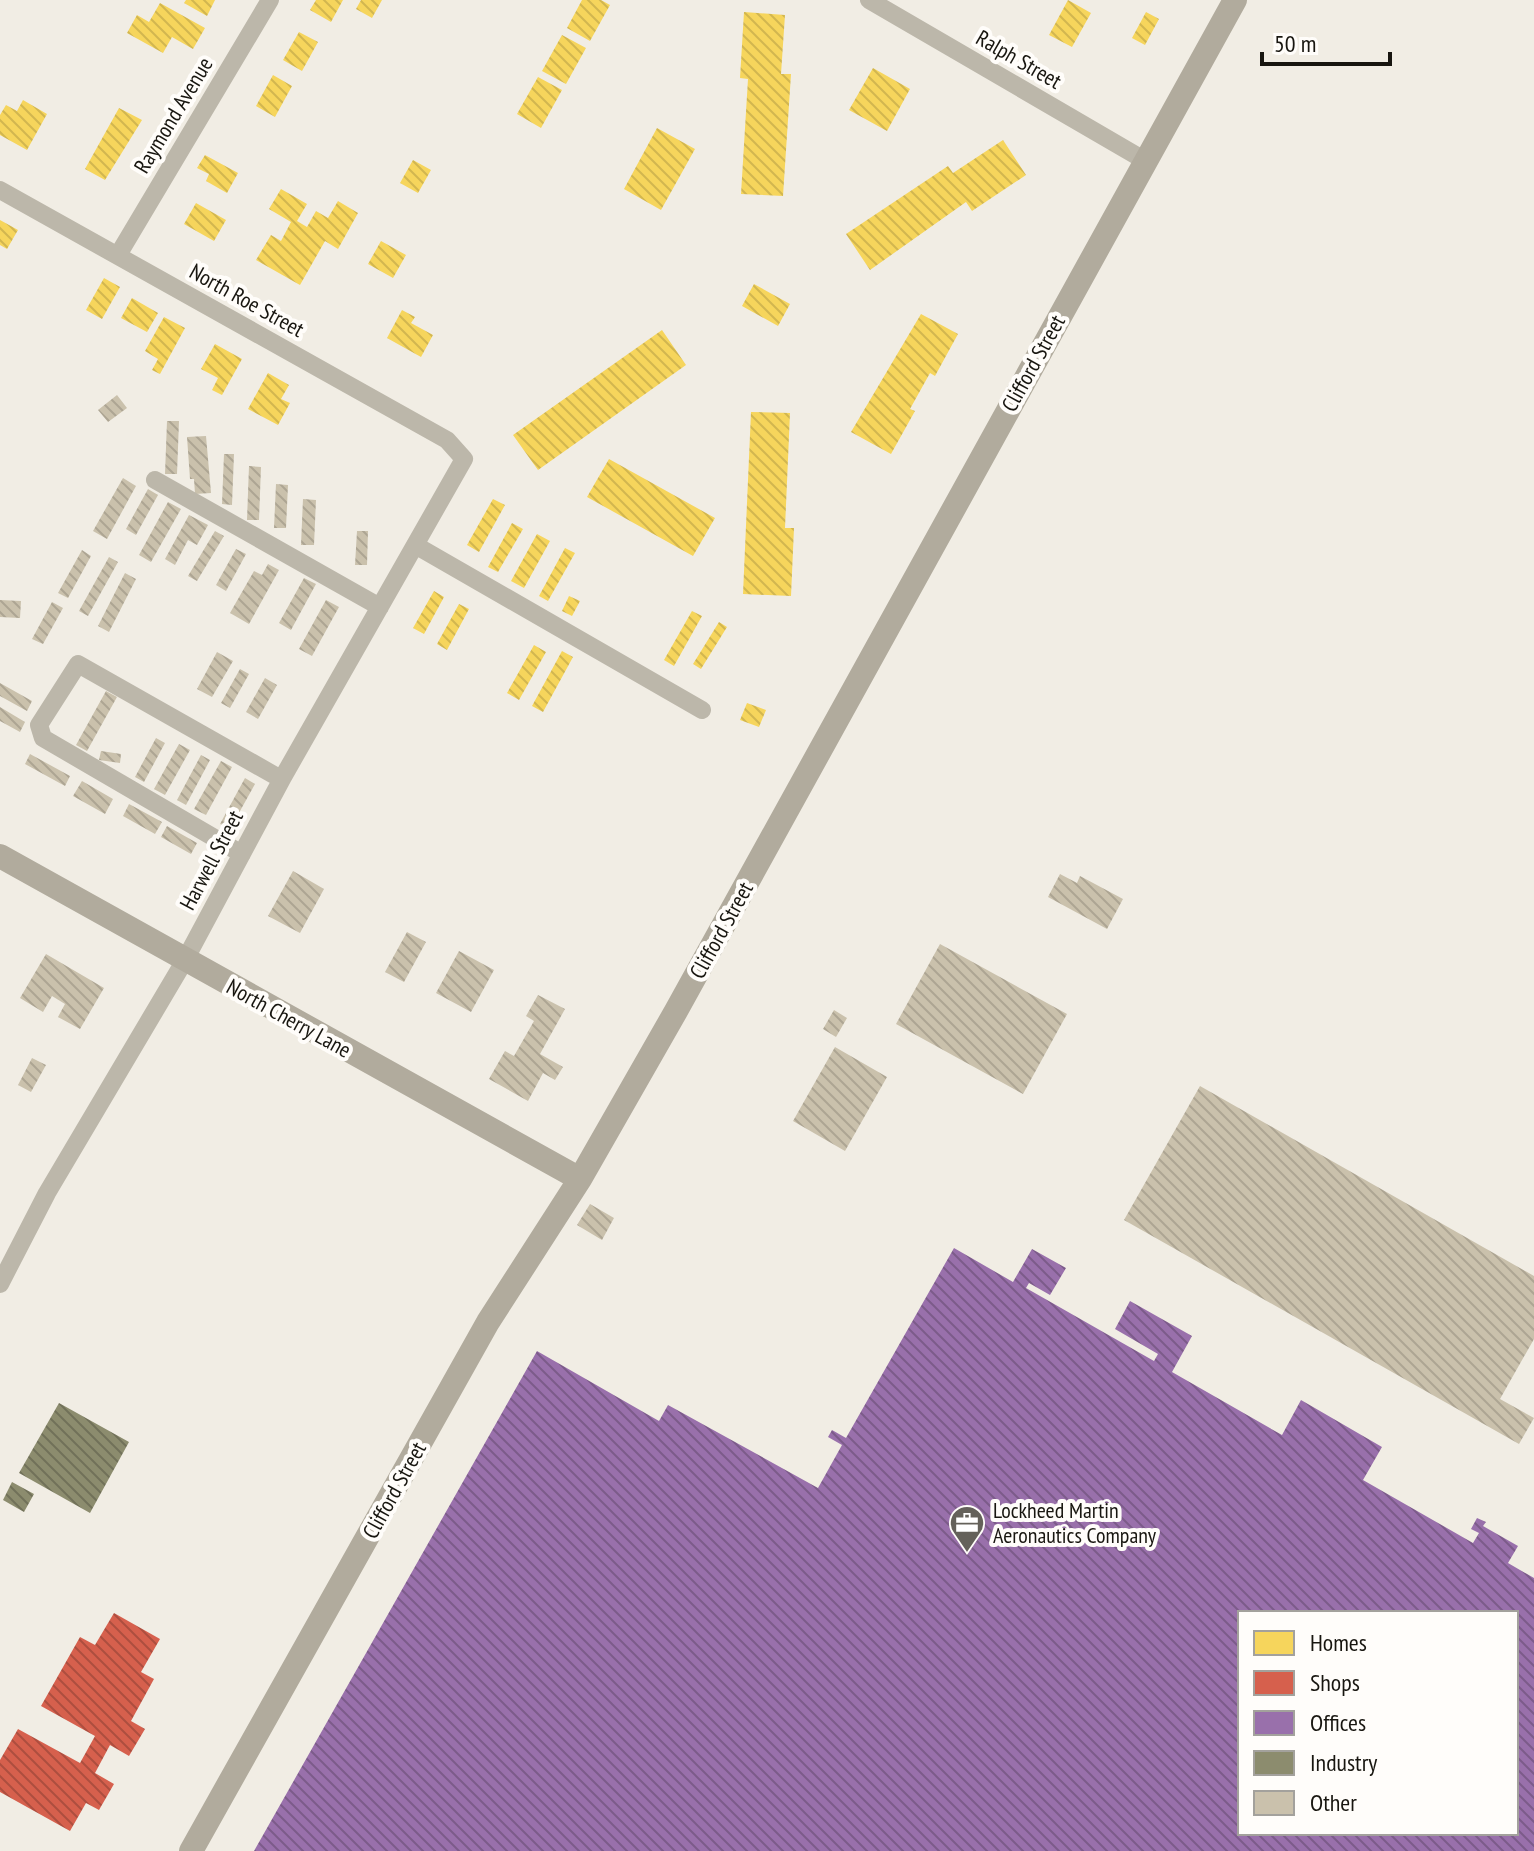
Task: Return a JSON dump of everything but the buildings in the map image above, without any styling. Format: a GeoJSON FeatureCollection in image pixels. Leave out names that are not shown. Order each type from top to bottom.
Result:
{"type":"FeatureCollection","features":[{"type":"Feature","properties":{"kind":"main road","name":"Clifford Street"},"geometry":{"type":"LineString","coordinates":[[191,1851],[488,1322],[580,1179],[810,771],[1144,160],[1235,0]]}},
{"type":"Feature","properties":{"kind":"main road","name":"North Cherry Lane"},"geometry":{"type":"LineString","coordinates":[[0,856],[580,1179]]}},
{"type":"Feature","properties":{"kind":"street","name":"Raymond Avenue"},"geometry":{"type":"LineString","coordinates":[[118,255],[270,0]]}},
{"type":"Feature","properties":{"kind":"street","name":"Ralph Street"},"geometry":{"type":"LineString","coordinates":[[869,0],[1144,160]]}},
{"type":"Feature","properties":{"kind":"street","name":"North Roe Street"},"geometry":{"type":"LineString","coordinates":[[0,190],[447,440],[464,459]]}},
{"type":"Feature","properties":{"kind":"street","name":"Harwell Street"},"geometry":{"type":"LineString","coordinates":[[0,1284],[47,1193],[185,960],[281,779],[464,459]]}},
{"type":"Feature","properties":{"kind":"street"},"geometry":{"type":"LineString","coordinates":[[155,480],[380,607]]}},
{"type":"Feature","properties":{"kind":"street"},"geometry":{"type":"LineString","coordinates":[[415,545],[702,710]]}},
{"type":"Feature","properties":{"kind":"street"},"geometry":{"type":"LineString","coordinates":[[242,854],[43,738],[39,725],[78,664],[281,779]]}},
{"type":"Feature","properties":{"kind":"place","name":"Lockheed Martin Aeronautics Company"},"geometry":{"type":"Point","coordinates":[967,1554]}}]}
